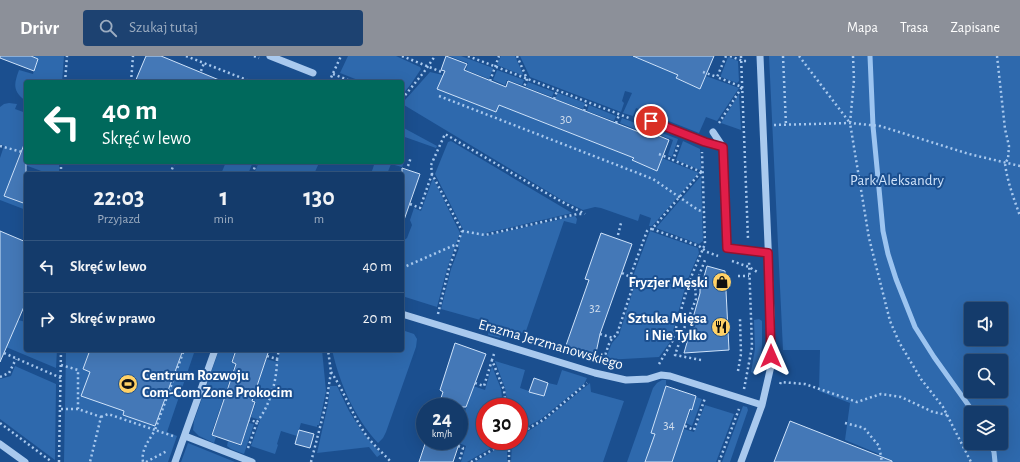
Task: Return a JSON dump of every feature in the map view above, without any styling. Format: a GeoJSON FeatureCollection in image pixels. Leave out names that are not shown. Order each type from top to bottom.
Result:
{"type":"FeatureCollection","features":[{"type":"Feature","properties":{"kind":"street"},"geometry":{"type":"LineString","coordinates":[[270,56],[313,73]]}},
{"type":"Feature","properties":{"kind":"street"},"geometry":{"type":"LineString","coordinates":[[741,462],[762,405],[771,366],[772,346],[760,59]]}},
{"type":"Feature","properties":{"kind":"street"},"geometry":{"type":"LineString","coordinates":[[636,118],[723,147]]}},
{"type":"Feature","properties":{"kind":"street"},"geometry":{"type":"LineString","coordinates":[[713,132],[723,147],[727,248],[768,253]]}},
{"type":"Feature","properties":{"kind":"street","name":"Erazma Jerzmanowskiego"},"geometry":{"type":"LineString","coordinates":[[404,315],[498,342],[595,373],[626,380],[661,375],[670,376],[762,405]]}},
{"type":"Feature","properties":{"kind":"street"},"geometry":{"type":"LineString","coordinates":[[175,462],[214,352]]}},
{"type":"Feature","properties":{"kind":"street"},"geometry":{"type":"LineString","coordinates":[[185,436],[252,462]]}},
{"type":"Feature","properties":{"kind":"street"},"geometry":{"type":"LineString","coordinates":[[0,444],[25,462]]}},
{"type":"Feature","properties":{"kind":"path"},"geometry":{"type":"LineString","coordinates":[[65,80],[67,56]]}},
{"type":"Feature","properties":{"kind":"path"},"geometry":{"type":"LineString","coordinates":[[131,80],[133,56]]}},
{"type":"Feature","properties":{"kind":"path"},"geometry":{"type":"LineString","coordinates":[[186,56],[247,80]]}},
{"type":"Feature","properties":{"kind":"path"},"geometry":{"type":"LineString","coordinates":[[330,80],[341,56]]}},
{"type":"Feature","properties":{"kind":"path"},"geometry":{"type":"LineString","coordinates":[[402,56],[444,73]]}},
{"type":"Feature","properties":{"kind":"path"},"geometry":{"type":"LineString","coordinates":[[404,97],[435,56]]}},
{"type":"Feature","properties":{"kind":"path"},"geometry":{"type":"LineString","coordinates":[[468,56],[620,115],[636,118]]}},
{"type":"Feature","properties":{"kind":"path"},"geometry":{"type":"LineString","coordinates":[[490,80],[499,56]]}},
{"type":"Feature","properties":{"kind":"path"},"geometry":{"type":"LineString","coordinates":[[517,56],[527,79],[524,87]]}},
{"type":"Feature","properties":{"kind":"path"},"geometry":{"type":"LineString","coordinates":[[717,77],[726,56]]}},
{"type":"Feature","properties":{"kind":"path"},"geometry":{"type":"LineString","coordinates":[[730,56],[743,61],[760,59]]}},
{"type":"Feature","properties":{"kind":"path"},"geometry":{"type":"LineString","coordinates":[[783,56],[786,124],[865,124],[880,126],[969,154],[1020,166]]}},
{"type":"Feature","properties":{"kind":"path"},"geometry":{"type":"LineString","coordinates":[[799,56],[850,124]]}},
{"type":"Feature","properties":{"kind":"path"},"geometry":{"type":"LineString","coordinates":[[853,56],[854,80],[850,124],[869,238],[890,321],[921,379],[942,406],[971,462]]}},
{"type":"Feature","properties":{"kind":"path"},"geometry":{"type":"LineString","coordinates":[[997,56],[1005,129],[1009,146],[1008,158],[1005,163],[1010,189],[1020,216]]}},
{"type":"Feature","properties":{"kind":"path"},"geometry":{"type":"LineString","coordinates":[[201,71],[204,62]]}},
{"type":"Feature","properties":{"kind":"path"},"geometry":{"type":"LineString","coordinates":[[703,72],[743,87],[713,132]]}},
{"type":"Feature","properties":{"kind":"path"},"geometry":{"type":"LineString","coordinates":[[333,74],[348,80]]}},
{"type":"Feature","properties":{"kind":"path"},"geometry":{"type":"LineString","coordinates":[[554,99],[557,91]]}},
{"type":"Feature","properties":{"kind":"path"},"geometry":{"type":"LineString","coordinates":[[439,96],[653,179],[698,210],[704,212]]}},
{"type":"Feature","properties":{"kind":"path"},"geometry":{"type":"LineString","coordinates":[[584,111],[587,102]]}},
{"type":"Feature","properties":{"kind":"path"},"geometry":{"type":"LineString","coordinates":[[616,123],[620,115]]}},
{"type":"Feature","properties":{"kind":"path"},"geometry":{"type":"LineString","coordinates":[[435,324],[449,268],[462,231],[432,174],[431,165],[445,134],[585,214],[576,214],[485,235],[462,231]]}},
{"type":"Feature","properties":{"kind":"path"},"geometry":{"type":"LineString","coordinates":[[673,160],[681,138]]}},
{"type":"Feature","properties":{"kind":"path"},"geometry":{"type":"LineString","coordinates":[[648,378],[657,368],[672,342],[689,282],[705,244],[702,147],[705,142]]}},
{"type":"Feature","properties":{"kind":"path"},"geometry":{"type":"LineString","coordinates":[[0,146],[24,152]]}},
{"type":"Feature","properties":{"kind":"path"},"geometry":{"type":"LineString","coordinates":[[659,154],[703,172]]}},
{"type":"Feature","properties":{"kind":"path"},"geometry":{"type":"LineString","coordinates":[[408,166],[411,157]]}},
{"type":"Feature","properties":{"kind":"path"},"geometry":{"type":"LineString","coordinates":[[630,277],[647,231],[652,229],[700,173],[703,172]]}},
{"type":"Feature","properties":{"kind":"path"},"geometry":{"type":"LineString","coordinates":[[410,204],[420,208],[432,174]]}},
{"type":"Feature","properties":{"kind":"path"},"geometry":{"type":"LineString","coordinates":[[618,235],[621,223]]}},
{"type":"Feature","properties":{"kind":"path"},"geometry":{"type":"LineString","coordinates":[[652,229],[699,246],[721,257]]}},
{"type":"Feature","properties":{"kind":"path"},"geometry":{"type":"LineString","coordinates":[[404,267],[457,244]]}},
{"type":"Feature","properties":{"kind":"path"},"geometry":{"type":"LineString","coordinates":[[728,259],[749,267],[769,280]]}},
{"type":"Feature","properties":{"kind":"path"},"geometry":{"type":"LineString","coordinates":[[701,360],[675,355],[696,299],[695,286],[704,260]]}},
{"type":"Feature","properties":{"kind":"path"},"geometry":{"type":"LineString","coordinates":[[528,429],[543,420],[586,385],[601,368],[610,341],[617,334],[635,280],[622,273]]}},
{"type":"Feature","properties":{"kind":"path"},"geometry":{"type":"LineString","coordinates":[[738,276],[749,276]]}},
{"type":"Feature","properties":{"kind":"path"},"geometry":{"type":"LineString","coordinates":[[738,371],[742,354],[740,319]]}},
{"type":"Feature","properties":{"kind":"path"},"geometry":{"type":"LineString","coordinates":[[600,334],[613,338]]}},
{"type":"Feature","properties":{"kind":"path"},"geometry":{"type":"LineString","coordinates":[[475,383],[484,386],[498,342]]}},
{"type":"Feature","properties":{"kind":"path"},"geometry":{"type":"LineString","coordinates":[[59,462],[61,352]]}},
{"type":"Feature","properties":{"kind":"path"},"geometry":{"type":"LineString","coordinates":[[143,462],[142,455],[144,448],[155,430],[183,352]]}},
{"type":"Feature","properties":{"kind":"path"},"geometry":{"type":"LineString","coordinates":[[243,458],[257,422],[262,416],[268,402],[274,384],[279,352]]}},
{"type":"Feature","properties":{"kind":"path"},"geometry":{"type":"LineString","coordinates":[[311,462],[326,404],[331,372],[328,352]]}},
{"type":"Feature","properties":{"kind":"path"},"geometry":{"type":"LineString","coordinates":[[4,353],[61,378]]}},
{"type":"Feature","properties":{"kind":"path"},"geometry":{"type":"LineString","coordinates":[[267,356],[277,359]]}},
{"type":"Feature","properties":{"kind":"path"},"geometry":{"type":"LineString","coordinates":[[0,377],[9,373],[16,358]]}},
{"type":"Feature","properties":{"kind":"path"},"geometry":{"type":"LineString","coordinates":[[492,360],[504,390],[505,398]]}},
{"type":"Feature","properties":{"kind":"path"},"geometry":{"type":"LineString","coordinates":[[61,365],[78,370],[78,409]]}},
{"type":"Feature","properties":{"kind":"path"},"geometry":{"type":"LineString","coordinates":[[331,372],[340,385],[351,409],[365,433],[391,462]]}},
{"type":"Feature","properties":{"kind":"path"},"geometry":{"type":"LineString","coordinates":[[778,389],[781,382],[805,384],[857,402],[881,394],[901,396],[933,412],[946,415]]}},
{"type":"Feature","properties":{"kind":"path"},"geometry":{"type":"LineString","coordinates":[[684,426],[694,430],[708,388]]}},
{"type":"Feature","properties":{"kind":"path"},"geometry":{"type":"LineString","coordinates":[[61,409],[78,409],[101,417],[108,414],[174,437]]}},
{"type":"Feature","properties":{"kind":"path"},"geometry":{"type":"LineString","coordinates":[[90,462],[101,417]]}},
{"type":"Feature","properties":{"kind":"path"},"geometry":{"type":"LineString","coordinates":[[249,420],[257,422]]}},
{"type":"Feature","properties":{"kind":"path"},"geometry":{"type":"LineString","coordinates":[[0,423],[52,462]]}},
{"type":"Feature","properties":{"kind":"path"},"geometry":{"type":"LineString","coordinates":[[845,423],[864,428],[879,446],[882,462]]}},
{"type":"Feature","properties":{"kind":"path"},"geometry":{"type":"LineString","coordinates":[[459,462],[462,450]]}},
{"type":"Feature","properties":{"kind":"path"},"geometry":{"type":"LineString","coordinates":[[471,462],[493,450]]}},
{"type":"Feature","properties":{"kind":"path"},"geometry":{"type":"LineString","coordinates":[[509,450],[509,462]]}},
{"type":"Feature","properties":{"kind":"green space"},"geometry":{"type":"Polygon","coordinates":[[[31,56],[64,56],[62,80],[24,80],[24,99],[18,94],[15,87],[19,70],[33,74],[38,59],[31,56]]]}},
{"type":"Feature","properties":{"kind":"green space"},"geometry":{"type":"Polygon","coordinates":[[[348,56],[396,56],[420,67],[421,69],[404,93],[404,80],[358,80],[340,73],[348,56]]]}},
{"type":"Feature","properties":{"kind":"green space"},"geometry":{"type":"Polygon","coordinates":[[[449,56],[461,56],[493,68],[489,79],[466,70],[468,63],[449,56]]]}},
{"type":"Feature","properties":{"kind":"green space"},"geometry":{"type":"Polygon","coordinates":[[[501,56],[515,56],[523,74],[522,75],[497,65],[501,56]]]}},
{"type":"Feature","properties":{"kind":"green space"},"geometry":{"type":"Polygon","coordinates":[[[520,56],[632,56],[678,75],[677,79],[700,89],[706,76],[739,88],[717,121],[706,117],[699,133],[636,108],[633,116],[623,113],[632,93],[625,91],[622,101],[624,103],[621,112],[530,77],[520,56]]]}},
{"type":"Feature","properties":{"kind":"green space","name":"Park Aleksandry"},"geometry":{"type":"Polygon","coordinates":[[[769,56],[1020,56],[1020,462],[876,462],[879,454],[845,440],[850,403],[819,391],[820,350],[783,350],[769,56]]]}},
{"type":"Feature","properties":{"kind":"green space"},"geometry":{"type":"Polygon","coordinates":[[[728,57],[738,61],[739,81],[737,83],[721,77],[728,57]]]}},
{"type":"Feature","properties":{"kind":"green space"},"geometry":{"type":"Polygon","coordinates":[[[497,70],[524,80],[522,85],[507,80],[505,85],[493,80],[497,70]]]}},
{"type":"Feature","properties":{"kind":"green space"},"geometry":{"type":"Polygon","coordinates":[[[430,72],[443,75],[438,89],[496,112],[499,105],[634,158],[633,160],[657,171],[662,158],[699,173],[652,226],[649,226],[651,218],[640,214],[638,221],[601,208],[595,207],[583,210],[562,200],[404,105],[405,100],[430,72]]]}},
{"type":"Feature","properties":{"kind":"green space"},"geometry":{"type":"Polygon","coordinates":[[[528,82],[554,92],[552,97],[526,87],[528,82]]]}},
{"type":"Feature","properties":{"kind":"green space"},"geometry":{"type":"Polygon","coordinates":[[[558,93],[585,103],[583,109],[555,99],[558,93]]]}},
{"type":"Feature","properties":{"kind":"green space"},"geometry":{"type":"Polygon","coordinates":[[[739,94],[741,130],[721,123],[739,94]]]}},
{"type":"Feature","properties":{"kind":"green space"},"geometry":{"type":"Polygon","coordinates":[[[4,104],[17,104],[15,109],[24,112],[24,164],[59,164],[59,172],[44,172],[17,162],[4,196],[24,203],[24,209],[0,200],[0,158],[4,146],[0,144],[0,107],[4,104]]]}},
{"type":"Feature","properties":{"kind":"green space"},"geometry":{"type":"Polygon","coordinates":[[[589,105],[616,116],[614,121],[587,111],[589,105]]]}},
{"type":"Feature","properties":{"kind":"green space"},"geometry":{"type":"Polygon","coordinates":[[[622,118],[678,139],[672,157],[668,155],[673,140],[644,129],[643,132],[620,123],[622,118]]]}},
{"type":"Feature","properties":{"kind":"green space"},"geometry":{"type":"Polygon","coordinates":[[[404,128],[437,146],[436,148],[404,137],[404,128]]]}},
{"type":"Feature","properties":{"kind":"green space"},"geometry":{"type":"Polygon","coordinates":[[[451,141],[572,213],[486,233],[485,236],[575,216],[577,219],[576,224],[564,221],[526,331],[522,333],[504,327],[500,338],[488,335],[491,323],[441,309],[463,229],[435,174],[448,142],[451,141]]]}},
{"type":"Feature","properties":{"kind":"green space"},"geometry":{"type":"Polygon","coordinates":[[[683,141],[700,149],[700,170],[676,160],[683,141]]]}},
{"type":"Feature","properties":{"kind":"green space"},"geometry":{"type":"Polygon","coordinates":[[[225,164],[252,164],[249,172],[222,172],[225,164]]]}},
{"type":"Feature","properties":{"kind":"green space"},"geometry":{"type":"Polygon","coordinates":[[[258,164],[319,164],[315,172],[255,172],[258,164]]]}},
{"type":"Feature","properties":{"kind":"green space"},"geometry":{"type":"Polygon","coordinates":[[[391,164],[388,172],[372,172],[374,165],[391,164]]]}},
{"type":"Feature","properties":{"kind":"green space"},"geometry":{"type":"Polygon","coordinates":[[[391,164],[403,164],[402,167],[391,164]]]}},
{"type":"Feature","properties":{"kind":"green space"},"geometry":{"type":"Polygon","coordinates":[[[701,176],[703,241],[699,244],[656,228],[701,176]]]}},
{"type":"Feature","properties":{"kind":"green space"},"geometry":{"type":"Polygon","coordinates":[[[433,178],[460,233],[447,269],[437,307],[404,297],[404,240],[407,238],[412,225],[410,220],[414,208],[421,211],[433,178]]]}},
{"type":"Feature","properties":{"kind":"green space"},"geometry":{"type":"Polygon","coordinates":[[[650,231],[698,248],[699,253],[687,281],[670,342],[659,357],[605,360],[612,343],[619,335],[637,278],[633,276],[650,231]]]}},
{"type":"Feature","properties":{"kind":"green space"},"geometry":{"type":"Polygon","coordinates":[[[759,319],[762,321],[762,345],[759,373],[756,375],[751,372],[755,349],[754,320],[759,319]]]}},
{"type":"Feature","properties":{"kind":"green space"},"geometry":{"type":"Polygon","coordinates":[[[18,320],[24,322],[24,352],[57,352],[56,368],[6,347],[18,320]]]}},
{"type":"Feature","properties":{"kind":"green space"},"geometry":{"type":"Polygon","coordinates":[[[404,331],[414,334],[417,339],[416,347],[386,432],[378,443],[369,433],[349,400],[332,352],[404,352],[404,331]]]}},
{"type":"Feature","properties":{"kind":"green space"},"geometry":{"type":"Polygon","coordinates":[[[66,352],[194,352],[167,432],[177,436],[168,462],[64,462],[66,352]]]}},
{"type":"Feature","properties":{"kind":"green space"},"geometry":{"type":"Polygon","coordinates":[[[218,352],[234,352],[231,362],[235,364],[211,435],[216,437],[214,443],[199,436],[193,430],[194,421],[218,352]]]}},
{"type":"Feature","properties":{"kind":"green space"},"geometry":{"type":"Polygon","coordinates":[[[280,352],[322,352],[326,391],[319,425],[317,425],[317,427],[301,423],[297,436],[281,431],[275,454],[251,446],[260,420],[251,417],[256,402],[252,400],[266,359],[277,362],[280,352]]]}},
{"type":"Feature","properties":{"kind":"green space"},"geometry":{"type":"Polygon","coordinates":[[[495,361],[525,370],[520,388],[544,396],[548,383],[557,385],[562,370],[587,378],[584,384],[541,419],[528,426],[528,398],[507,398],[505,388],[495,361]]]}},
{"type":"Feature","properties":{"kind":"green space"},"geometry":{"type":"Polygon","coordinates":[[[15,366],[56,384],[55,460],[0,419],[0,379],[11,376],[15,366]]]}},
{"type":"Feature","properties":{"kind":"green space"},"geometry":{"type":"Polygon","coordinates":[[[492,366],[501,389],[502,398],[476,398],[476,450],[488,450],[467,462],[461,462],[465,450],[468,450],[468,402],[473,386],[485,390],[492,366]]]}},
{"type":"Feature","properties":{"kind":"green space"},"geometry":{"type":"Polygon","coordinates":[[[662,380],[666,380],[666,386],[651,433],[655,434],[645,462],[627,462],[653,388],[662,380]]]}},
{"type":"Feature","properties":{"kind":"green space"},"geometry":{"type":"Polygon","coordinates":[[[590,383],[591,392],[624,401],[603,462],[511,462],[512,450],[528,450],[528,431],[544,421],[590,383]]]}},
{"type":"Feature","properties":{"kind":"green space"},"geometry":{"type":"Polygon","coordinates":[[[330,386],[337,386],[349,411],[363,433],[381,454],[377,457],[369,447],[317,453],[328,404],[330,386]]]}},
{"type":"Feature","properties":{"kind":"green space"},"geometry":{"type":"Polygon","coordinates":[[[696,397],[702,399],[692,426],[686,423],[696,397]]]}},
{"type":"Feature","properties":{"kind":"green space"},"geometry":{"type":"Polygon","coordinates":[[[705,405],[734,414],[716,462],[672,462],[684,429],[694,432],[705,405]]]}},
{"type":"Feature","properties":{"kind":"green space"},"geometry":{"type":"Polygon","coordinates":[[[743,406],[747,407],[748,410],[730,462],[722,462],[743,406]]]}},
{"type":"Feature","properties":{"kind":"green space"},"geometry":{"type":"Polygon","coordinates":[[[249,423],[254,424],[244,454],[227,446],[228,441],[241,446],[249,423]]]}},
{"type":"Feature","properties":{"kind":"green space"},"geometry":{"type":"Polygon","coordinates":[[[188,443],[235,462],[181,462],[188,443]]]}},
{"type":"Feature","properties":{"kind":"green space"},"geometry":{"type":"Polygon","coordinates":[[[495,450],[507,450],[507,462],[475,462],[495,450]]]}},
{"type":"Feature","properties":{"kind":"building"},"geometry":{"type":"Polygon","coordinates":[[[0,56],[31,56],[38,59],[34,71],[0,58],[0,56]]]}},
{"type":"Feature","properties":{"kind":"building"},"geometry":{"type":"Polygon","coordinates":[[[146,56],[161,56],[219,80],[136,80],[146,56]]]}},
{"type":"Feature","properties":{"kind":"building"},"geometry":{"type":"Polygon","coordinates":[[[446,56],[467,64],[464,70],[506,87],[508,81],[644,134],[645,130],[669,140],[657,171],[632,160],[634,158],[499,105],[496,112],[437,89],[445,71],[441,70],[446,56]]]}},
{"type":"Feature","properties":{"kind":"building"},"geometry":{"type":"Polygon","coordinates":[[[633,56],[714,56],[700,89],[676,78],[678,75],[633,56]]]}},
{"type":"Feature","properties":{"kind":"building"},"geometry":{"type":"Polygon","coordinates":[[[24,145],[24,164],[26,164],[26,172],[24,172],[24,203],[4,196],[24,145]]]}},
{"type":"Feature","properties":{"kind":"building"},"geometry":{"type":"Polygon","coordinates":[[[402,168],[420,174],[404,220],[404,172],[402,172],[402,168]]]}},
{"type":"Feature","properties":{"kind":"building"},"geometry":{"type":"Polygon","coordinates":[[[0,231],[24,241],[24,307],[0,362],[0,231]]]}},
{"type":"Feature","properties":{"kind":"building"},"geometry":{"type":"Polygon","coordinates":[[[601,233],[632,244],[600,334],[594,362],[564,351],[589,280],[585,279],[601,233]]]}},
{"type":"Feature","properties":{"kind":"building"},"geometry":{"type":"Polygon","coordinates":[[[707,266],[725,271],[729,350],[684,353],[692,325],[691,318],[693,318],[700,293],[700,285],[702,284],[707,266]]]}},
{"type":"Feature","properties":{"kind":"building"},"geometry":{"type":"Polygon","coordinates":[[[455,343],[486,354],[468,402],[468,398],[441,398],[443,392],[440,390],[455,343]]]}},
{"type":"Feature","properties":{"kind":"building","name":"Centrum Rozwoju Com-Com Zone Prokocim"},"geometry":{"type":"Polygon","coordinates":[[[89,352],[182,352],[155,426],[123,415],[124,411],[81,396],[90,372],[83,369],[89,352]]]}},
{"type":"Feature","properties":{"kind":"building"},"geometry":{"type":"Polygon","coordinates":[[[235,352],[268,352],[252,401],[255,402],[241,445],[212,435],[236,364],[232,362],[235,352]]]}},
{"type":"Feature","properties":{"kind":"building"},"geometry":{"type":"Polygon","coordinates":[[[534,378],[548,383],[544,396],[529,392],[534,378]]]}},
{"type":"Feature","properties":{"kind":"building"},"geometry":{"type":"Polygon","coordinates":[[[666,386],[696,396],[672,462],[645,462],[655,434],[651,433],[666,386]]]}},
{"type":"Feature","properties":{"kind":"building"},"geometry":{"type":"Polygon","coordinates":[[[790,421],[892,461],[892,462],[774,462],[790,421]]]}},
{"type":"Feature","properties":{"kind":"building"},"geometry":{"type":"Polygon","coordinates":[[[299,430],[314,434],[310,448],[295,444],[299,430]]]}},
{"type":"Feature","properties":{"kind":"building"},"geometry":{"type":"Polygon","coordinates":[[[423,450],[457,450],[453,462],[419,462],[423,450]]]}},
{"type":"Feature","properties":{"kind":"waterway"},"geometry":{"type":"LineString","coordinates":[[870,56],[873,126],[883,231],[888,254],[915,327],[934,357],[969,406]]}},
{"type":"Feature","properties":{"kind":"waterway"},"geometry":{"type":"LineString","coordinates":[[993,450],[995,462]]}},
{"type":"Feature","properties":{"kind":"place","name":"Fryzjer Męski"},"geometry":{"type":"Point","coordinates":[722,282]}},
{"type":"Feature","properties":{"kind":"place","name":"Sztuka Mięsa i Nie Tylko"},"geometry":{"type":"Point","coordinates":[721,327]}},
{"type":"Feature","properties":{"kind":"place","name":"Centrum Rozwoju Com-Com Zone Prokocim"},"geometry":{"type":"Point","coordinates":[128,384]}},
{"type":"Feature","properties":{"kind":"route"},"geometry":{"type":"LineString","coordinates":[[651,121],[705,142],[723,147],[727,248],[768,253],[772,346],[771,356]]}}]}
